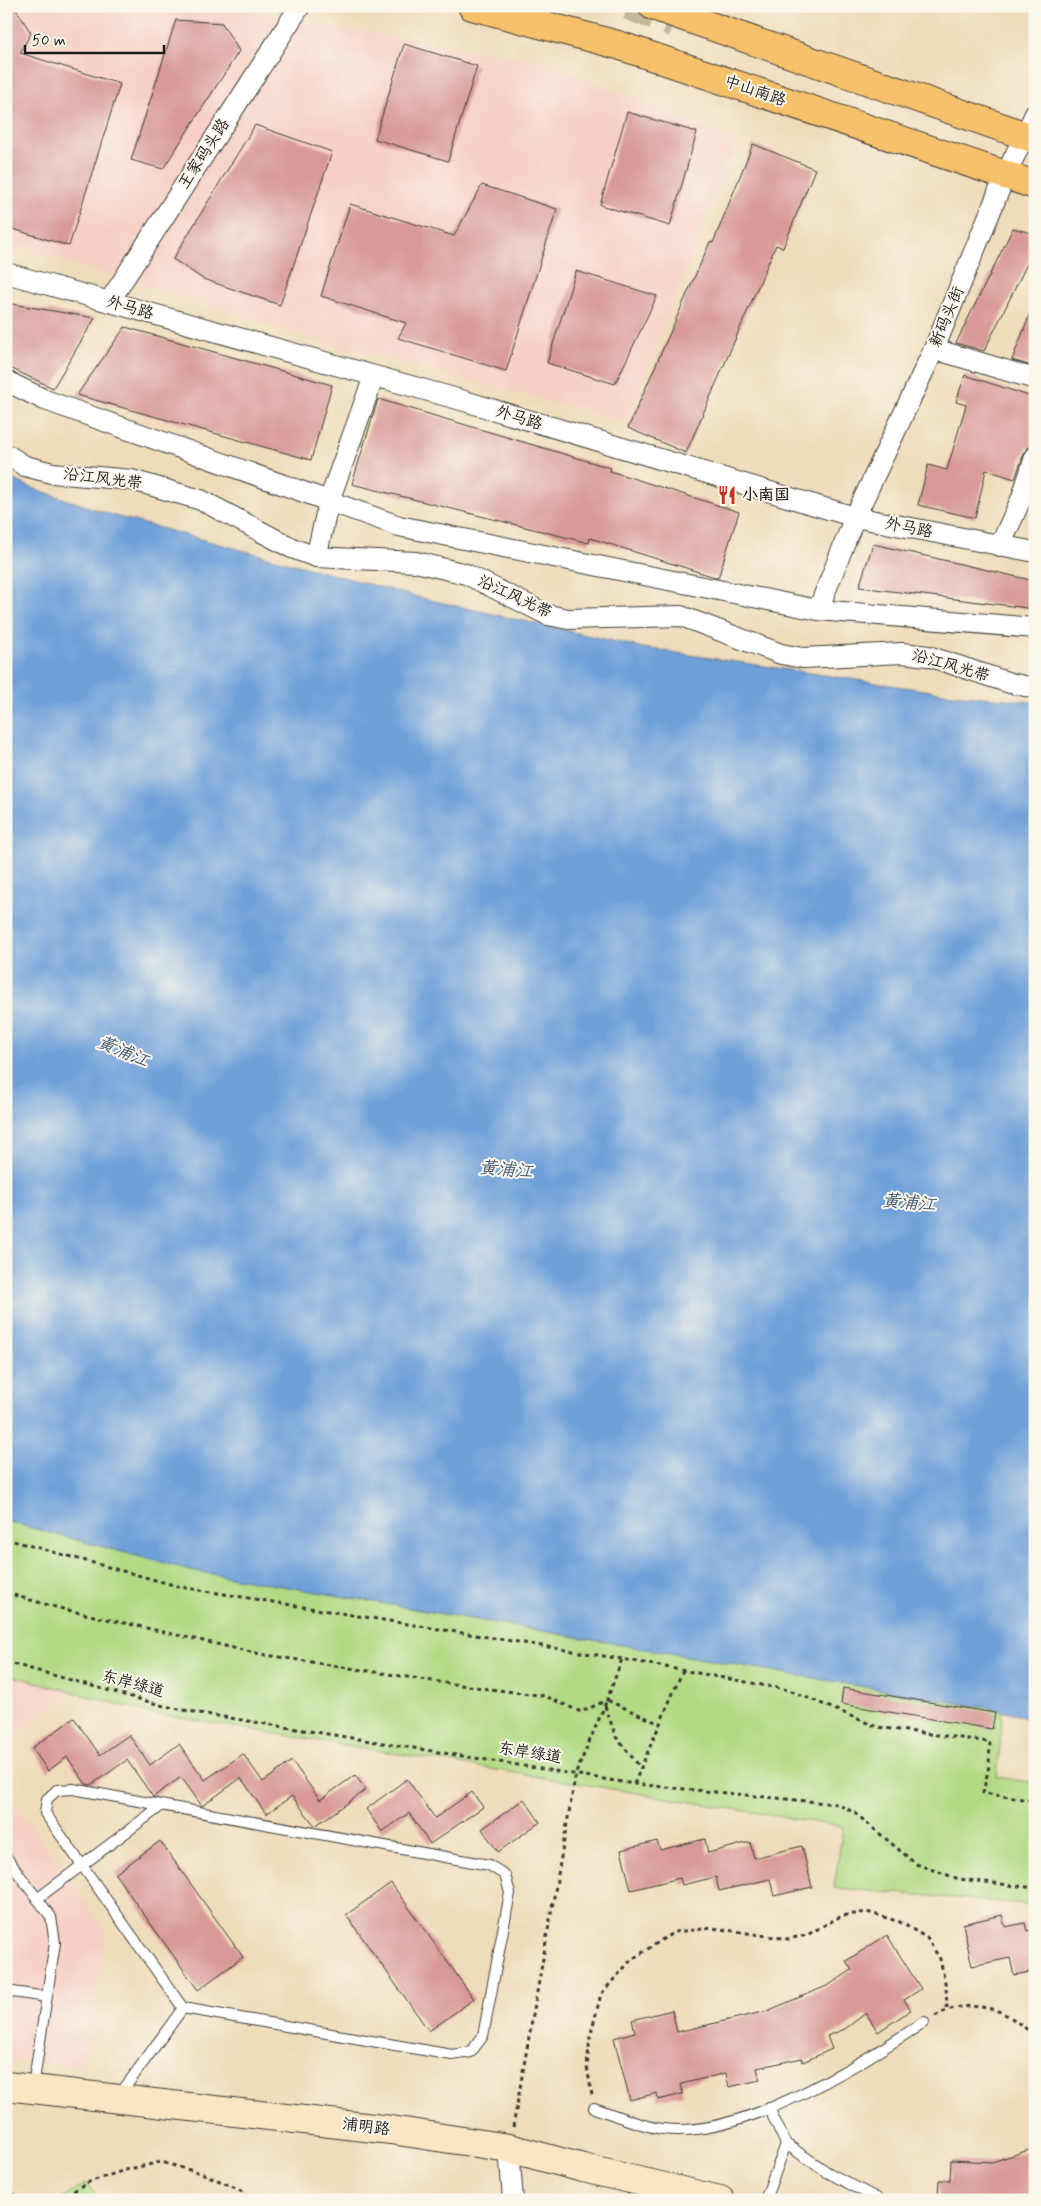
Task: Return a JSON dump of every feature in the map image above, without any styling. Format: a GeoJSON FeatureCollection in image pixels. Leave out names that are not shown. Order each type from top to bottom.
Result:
{"type":"FeatureCollection","features":[{"type":"Feature","properties":{"kind":"main road","name":"中山南路"},"geometry":{"type":"LineString","coordinates":[[472,6],[618,45],[1035,185]]}},
{"type":"Feature","properties":{"kind":"main road"},"geometry":{"type":"LineString","coordinates":[[653,6],[1031,130]]}},
{"type":"Feature","properties":{"kind":"main road","name":"浦明路"},"geometry":{"type":"LineString","coordinates":[[6,2086],[391,2130],[509,2148],[583,2168],[720,2200]]}},
{"type":"Feature","properties":{"kind":"street","name":"王家码头路"},"geometry":{"type":"LineString","coordinates":[[109,302],[300,6]]}},
{"type":"Feature","properties":{"kind":"street","name":"新码头街"},"geometry":{"type":"LineString","coordinates":[[818,610],[855,517],[934,349],[1006,176],[1031,130]]}},
{"type":"Feature","properties":{"kind":"street","name":"外马路"},"geometry":{"type":"LineString","coordinates":[[6,273],[374,376],[855,517],[1035,552]]}},
{"type":"Feature","properties":{"kind":"street"},"geometry":{"type":"LineString","coordinates":[[934,349],[1035,379]]}},
{"type":"Feature","properties":{"kind":"street"},"geometry":{"type":"LineString","coordinates":[[316,557],[329,501],[374,376]]}},
{"type":"Feature","properties":{"kind":"street"},"geometry":{"type":"LineString","coordinates":[[6,381],[45,400],[399,526],[818,610],[1035,628]]}},
{"type":"Feature","properties":{"kind":"street","name":"沿江风光带"},"geometry":{"type":"LineString","coordinates":[[6,454],[25,466],[52,473],[132,480],[200,500],[292,548],[316,557],[416,562],[466,574],[548,615],[568,619],[681,616],[781,654],[803,658],[902,653],[928,656],[1010,684],[1035,688]]}},
{"type":"Feature","properties":{"kind":"street"},"geometry":{"type":"LineString","coordinates":[[1000,546],[1022,497],[1035,457]]}},
{"type":"Feature","properties":{"kind":"street"},"geometry":{"type":"LineString","coordinates":[[509,2148],[513,2200]]}},
{"type":"Feature","properties":{"kind":"lane"},"geometry":{"type":"LineString","coordinates":[[73,1789],[489,1865],[505,1875],[510,1893],[484,2036],[471,2052],[452,2056],[183,2008],[82,1865],[45,1813],[46,1799],[58,1790],[73,1789]]}},
{"type":"Feature","properties":{"kind":"lane"},"geometry":{"type":"LineString","coordinates":[[38,1898],[161,1806]]}},
{"type":"Feature","properties":{"kind":"lane"},"geometry":{"type":"LineString","coordinates":[[6,1856],[51,1917],[55,1943],[33,2088]]}},
{"type":"Feature","properties":{"kind":"lane"},"geometry":{"type":"LineString","coordinates":[[6,1990],[47,1997]]}},
{"type":"Feature","properties":{"kind":"lane"},"geometry":{"type":"LineString","coordinates":[[117,2098],[183,2008]]}},
{"type":"Feature","properties":{"kind":"lane"},"geometry":{"type":"LineString","coordinates":[[594,2108],[663,2129],[710,2128],[769,2108],[825,2083],[876,2054],[924,2022]]}},
{"type":"Feature","properties":{"kind":"lane"},"geometry":{"type":"LineString","coordinates":[[769,2108],[786,2144],[827,2172],[880,2200]]}},
{"type":"Feature","properties":{"kind":"lane"},"geometry":{"type":"LineString","coordinates":[[764,2200],[786,2144]]}},
{"type":"Feature","properties":{"kind":"path"},"geometry":{"type":"LineString","coordinates":[[6,1539],[181,1587],[622,1659],[789,1690],[877,1727],[990,1742],[989,1766],[983,1793],[1035,1800]]}},
{"type":"Feature","properties":{"kind":"path"},"geometry":{"type":"LineString","coordinates":[[6,1593],[59,1608],[260,1654],[452,1684],[545,1696],[581,1712],[607,1700],[660,1724]]}},
{"type":"Feature","properties":{"kind":"path"},"geometry":{"type":"LineString","coordinates":[[509,2148],[576,1773],[622,1659]]}},
{"type":"Feature","properties":{"kind":"path","name":"东岸绿道"},"geometry":{"type":"LineString","coordinates":[[6,1662],[164,1706],[634,1784],[837,1804],[855,1813],[916,1864],[959,1879],[1035,1888]]}},
{"type":"Feature","properties":{"kind":"path"},"geometry":{"type":"LineString","coordinates":[[634,1784],[682,1670]]}},
{"type":"Feature","properties":{"kind":"path"},"geometry":{"type":"LineString","coordinates":[[605,1705],[616,1737],[640,1768]]}},
{"type":"Feature","properties":{"kind":"path"},"geometry":{"type":"LineString","coordinates":[[594,2108],[587,2067],[590,2037],[601,1994],[631,1960],[674,1932],[713,1928],[788,1939],[807,1935],[841,1916],[866,1912],[900,1922],[927,1938],[940,1959],[946,1987],[947,2008]]}},
{"type":"Feature","properties":{"kind":"path"},"geometry":{"type":"LineString","coordinates":[[924,2022],[947,2008],[967,2006],[996,2010],[1035,2035]]}},
{"type":"Feature","properties":{"kind":"path"},"geometry":{"type":"LineString","coordinates":[[60,2200],[86,2183],[125,2170],[161,2162],[204,2174],[238,2189],[252,2200]]}},
{"type":"Feature","properties":{"kind":"path"},"geometry":{"type":"LineString","coordinates":[[6,2190],[25,2200]]}},
{"type":"Feature","properties":{"kind":"shaded area"},"geometry":{"type":"Polygon","coordinates":[[[6,6],[212,6],[544,62],[736,141],[627,422],[343,347],[6,243],[6,6]]]}},
{"type":"Feature","properties":{"kind":"shaded area"},"geometry":{"type":"Polygon","coordinates":[[[6,1674],[71,1692],[6,1741],[6,1674]]]}},
{"type":"Feature","properties":{"kind":"shaded area"},"geometry":{"type":"Polygon","coordinates":[[[6,1791],[106,1932],[82,2067],[6,2060],[6,1791]]]}},
{"type":"Feature","properties":{"kind":"green space"},"geometry":{"type":"Polygon","coordinates":[[[6,1521],[190,1570],[1003,1711],[997,1777],[1035,1783],[1035,1905],[834,1888],[843,1827],[150,1713],[6,1674],[6,1521]]]}},
{"type":"Feature","properties":{"kind":"green space"},"geometry":{"type":"Polygon","coordinates":[[[86,2183],[100,2200],[60,2200],[86,2183]]]}},
{"type":"Feature","properties":{"kind":"water","name":"黄浦江"},"geometry":{"type":"Polygon","coordinates":[[[6,476],[30,487],[115,516],[417,597],[644,648],[944,693],[1035,702],[1035,1722],[1010,1712],[190,1570],[6,1521],[6,476]]]}},
{"type":"Feature","properties":{"kind":"building"},"geometry":{"type":"Polygon","coordinates":[[[6,6],[14,6],[31,33],[20,53],[120,84],[69,246],[6,227],[6,6]]]}},
{"type":"Feature","properties":{"kind":"building"},"geometry":{"type":"Polygon","coordinates":[[[176,20],[222,23],[239,51],[163,169],[131,160],[176,20]]]}},
{"type":"Feature","properties":{"kind":"building"},"geometry":{"type":"Polygon","coordinates":[[[404,44],[477,66],[448,161],[375,139],[404,44]]]}},
{"type":"Feature","properties":{"kind":"building"},"geometry":{"type":"Polygon","coordinates":[[[627,112],[697,132],[670,226],[600,205],[627,112]]]}},
{"type":"Feature","properties":{"kind":"building"},"geometry":{"type":"Polygon","coordinates":[[[255,125],[332,152],[280,305],[203,279],[173,259],[255,125]]]}},
{"type":"Feature","properties":{"kind":"building"},"geometry":{"type":"Polygon","coordinates":[[[753,144],[815,169],[783,248],[776,245],[686,453],[628,428],[710,242],[713,243],[753,144]]]}},
{"type":"Feature","properties":{"kind":"building"},"geometry":{"type":"Polygon","coordinates":[[[482,185],[557,209],[506,371],[398,338],[406,323],[321,296],[350,204],[454,236],[482,185]]]}},
{"type":"Feature","properties":{"kind":"building"},"geometry":{"type":"Polygon","coordinates":[[[1013,228],[1035,234],[1035,248],[984,351],[956,343],[1013,228]]]}},
{"type":"Feature","properties":{"kind":"building"},"geometry":{"type":"Polygon","coordinates":[[[576,271],[657,296],[615,384],[547,363],[576,271]]]}},
{"type":"Feature","properties":{"kind":"building"},"geometry":{"type":"Polygon","coordinates":[[[6,303],[95,318],[53,388],[6,366],[6,303]]]}},
{"type":"Feature","properties":{"kind":"building"},"geometry":{"type":"Polygon","coordinates":[[[1035,304],[1035,367],[1012,360],[1035,304]]]}},
{"type":"Feature","properties":{"kind":"building"},"geometry":{"type":"Polygon","coordinates":[[[125,327],[332,385],[311,460],[77,395],[125,327]]]}},
{"type":"Feature","properties":{"kind":"building"},"geometry":{"type":"Polygon","coordinates":[[[965,375],[1035,398],[1035,445],[1027,448],[1024,453],[1015,479],[986,470],[975,518],[918,505],[928,465],[947,470],[966,405],[956,402],[965,375]]]}},
{"type":"Feature","properties":{"kind":"building"},"geometry":{"type":"Polygon","coordinates":[[[378,399],[611,468],[610,471],[739,512],[718,578],[590,538],[589,543],[352,484],[378,399]]]}},
{"type":"Feature","properties":{"kind":"building"},"geometry":{"type":"Polygon","coordinates":[[[873,544],[1035,581],[1035,609],[859,587],[873,544]]]}},
{"type":"Feature","properties":{"kind":"building"},"geometry":{"type":"Polygon","coordinates":[[[843,1688],[995,1713],[992,1729],[841,1704],[843,1688]]]}},
{"type":"Feature","properties":{"kind":"building"},"geometry":{"type":"Polygon","coordinates":[[[74,1718],[100,1755],[129,1735],[150,1765],[179,1744],[205,1780],[243,1754],[263,1782],[292,1761],[320,1800],[355,1775],[366,1790],[315,1826],[292,1796],[266,1814],[241,1778],[202,1806],[181,1777],[153,1797],[127,1760],[91,1785],[86,1784],[67,1757],[48,1771],[32,1748],[74,1718]]]}},
{"type":"Feature","properties":{"kind":"building"},"geometry":{"type":"Polygon","coordinates":[[[407,1779],[435,1818],[472,1792],[483,1807],[430,1844],[409,1813],[382,1832],[366,1809],[407,1779]]]}},
{"type":"Feature","properties":{"kind":"building"},"geometry":{"type":"Polygon","coordinates":[[[524,1799],[540,1822],[498,1852],[482,1829],[524,1799]]]}},
{"type":"Feature","properties":{"kind":"building"},"geometry":{"type":"Polygon","coordinates":[[[705,1839],[708,1853],[750,1842],[754,1858],[802,1846],[812,1887],[774,1896],[770,1879],[719,1891],[716,1877],[682,1885],[680,1878],[631,1890],[621,1850],[657,1841],[660,1850],[705,1839]]]}},
{"type":"Feature","properties":{"kind":"building"},"geometry":{"type":"Polygon","coordinates":[[[160,1841],[243,1957],[198,1990],[115,1874],[160,1841]]]}},
{"type":"Feature","properties":{"kind":"building"},"geometry":{"type":"Polygon","coordinates":[[[391,1883],[474,1999],[429,2031],[346,1915],[391,1883]]]}},
{"type":"Feature","properties":{"kind":"building"},"geometry":{"type":"Polygon","coordinates":[[[1002,1915],[1005,1927],[1025,1923],[1027,1931],[1035,1929],[1035,1971],[1014,1975],[1010,1958],[972,1966],[963,1924],[1002,1915]]]}},
{"type":"Feature","properties":{"kind":"building"},"geometry":{"type":"Polygon","coordinates":[[[887,1935],[921,1989],[904,2000],[911,2010],[878,2032],[866,2013],[845,2029],[827,2036],[832,2049],[803,2062],[802,2058],[757,2068],[760,2080],[729,2087],[726,2073],[681,2084],[683,2094],[658,2100],[657,2093],[630,2100],[614,2038],[635,2032],[632,2020],[672,2010],[677,2032],[767,2011],[829,1985],[852,1970],[846,1961],[887,1935]]]}},
{"type":"Feature","properties":{"kind":"building"},"geometry":{"type":"Polygon","coordinates":[[[1035,2148],[1035,2200],[938,2200],[939,2180],[950,2180],[951,2160],[992,2162],[1035,2148]]]}},
{"type":"Feature","properties":{"kind":"tunnel"},"geometry":{"type":"LineString","coordinates":[[628,6],[674,23]]}},
{"type":"Feature","properties":{"kind":"place","name":"小南国"},"geometry":{"type":"Point","coordinates":[727,495]}}]}
